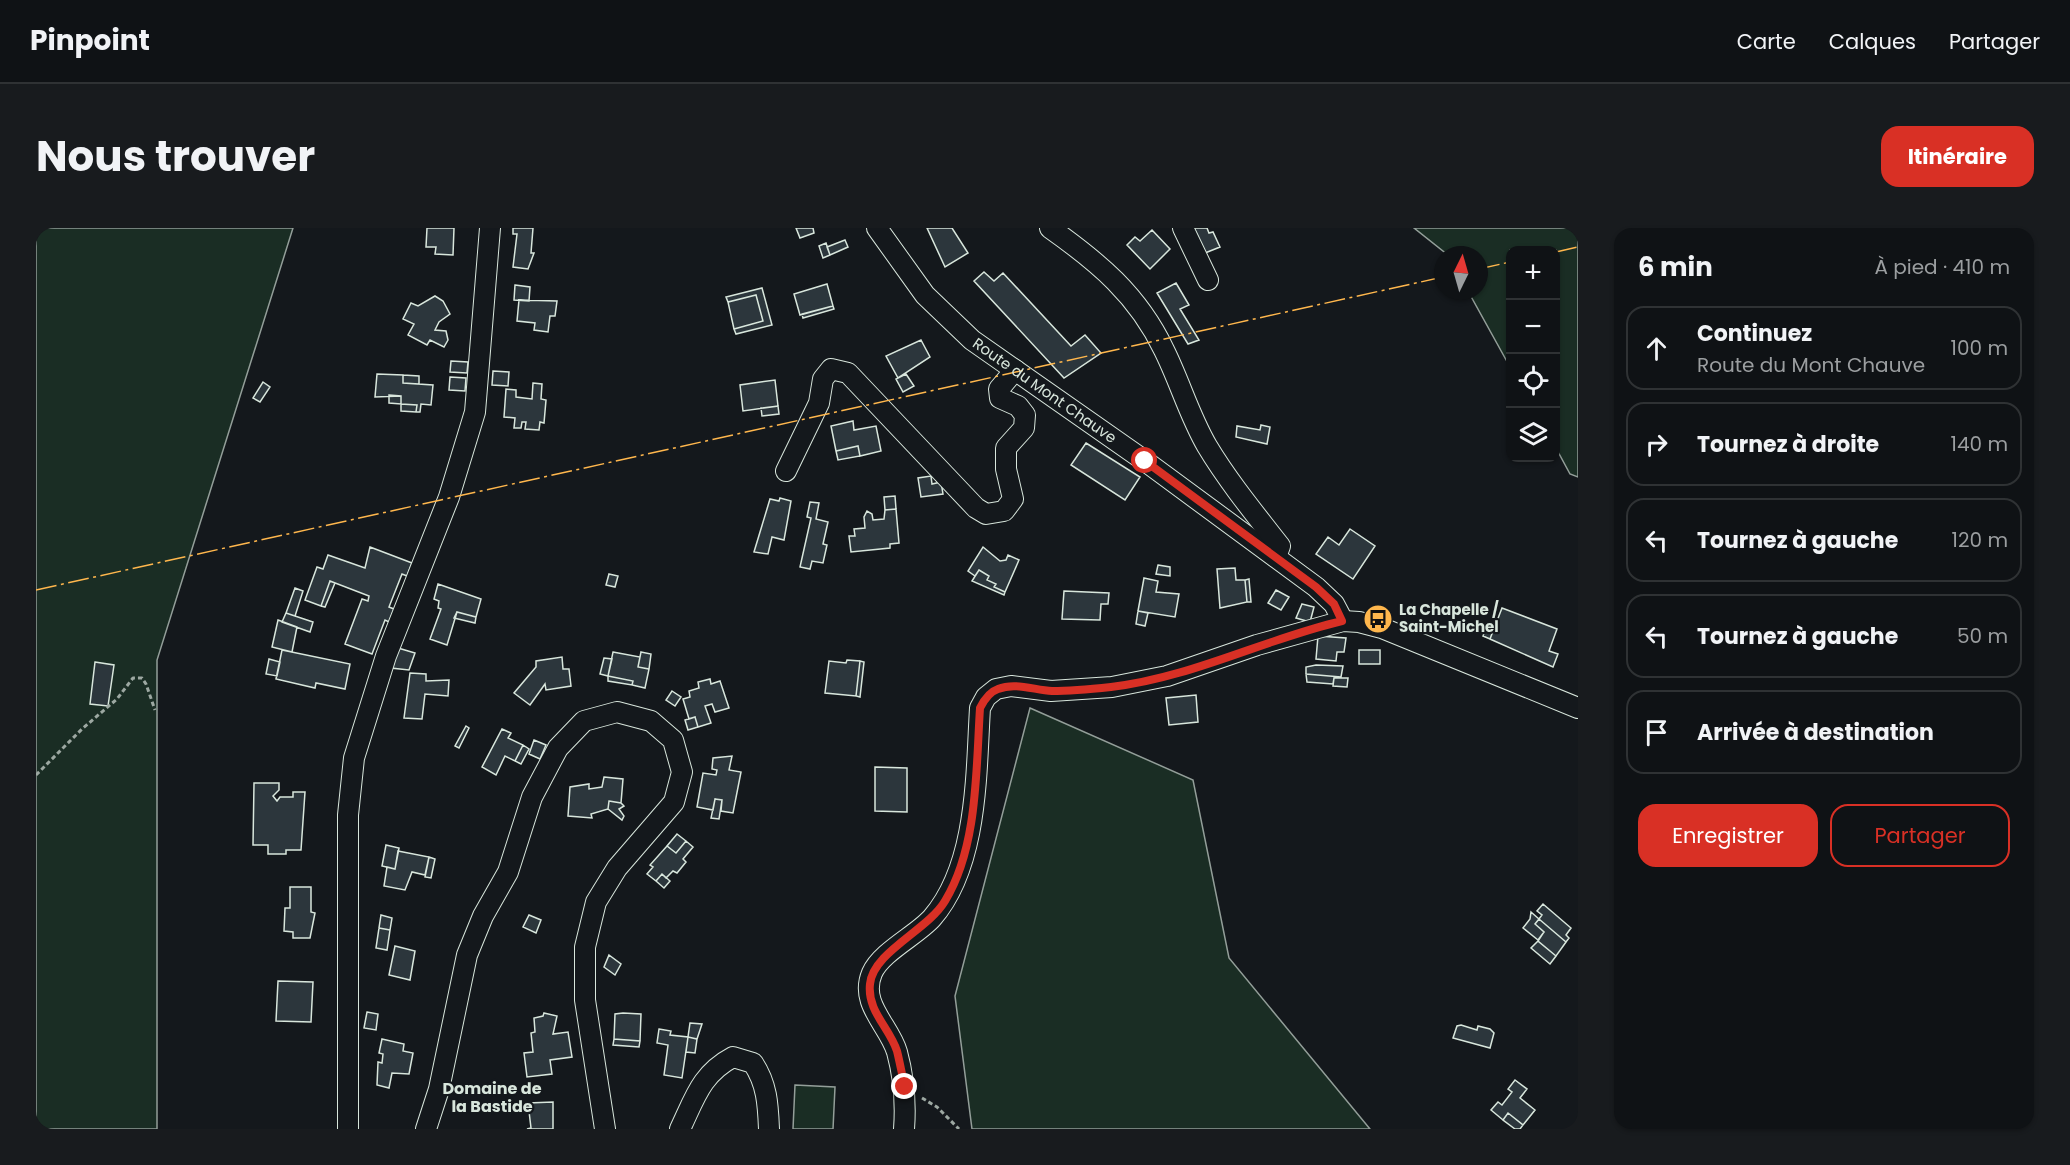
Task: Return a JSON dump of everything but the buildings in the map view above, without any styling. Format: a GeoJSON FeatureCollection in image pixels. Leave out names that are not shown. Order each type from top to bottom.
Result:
{"type":"FeatureCollection","features":[{"type":"Feature","properties":{"kind":"street"},"geometry":{"type":"LineString","coordinates":[[348,1129],[348,814],[354,758],[386,656],[449,497],[475,412],[490,228]]}},
{"type":"Feature","properties":{"kind":"street","name":"Route du Mont Chauve"},"geometry":{"type":"LineString","coordinates":[[877,228],[925,295],[972,340],[1276,557],[1328,598],[1342,621]]}},
{"type":"Feature","properties":{"kind":"street"},"geometry":{"type":"LineString","coordinates":[[1050,228],[1096,261],[1138,305],[1164,350],[1181,394],[1208,446],[1280,546],[1276,557]]}},
{"type":"Feature","properties":{"kind":"street"},"geometry":{"type":"LineString","coordinates":[[1184,228],[1208,280]]}},
{"type":"Feature","properties":{"kind":"street"},"geometry":{"type":"LineString","coordinates":[[786,471],[819,403],[823,378],[831,369],[839,369],[848,373],[976,508],[986,514],[1004,511],[1013,499],[1006,469],[1006,448],[1024,428],[1025,415],[1018,406],[1000,398],[999,389],[1015,370]]}},
{"type":"Feature","properties":{"kind":"street"},"geometry":{"type":"LineString","coordinates":[[904,1129],[905,1087],[896,1050],[872,1004],[872,973],[879,962],[931,919],[946,900],[967,841],[976,775],[980,708],[986,697],[996,689],[1011,686],[1061,690],[1112,687],[1167,676],[1257,645],[1342,621],[1359,621],[1382,628],[1578,708]]}},
{"type":"Feature","properties":{"kind":"street"},"geometry":{"type":"LineString","coordinates":[[426,1129],[439,1089],[467,955],[483,916],[508,872],[532,797],[558,748],[584,721],[617,712],[651,721],[673,740],[682,772],[674,802],[617,868],[596,902],[585,948],[585,1000],[604,1129]]}},
{"type":"Feature","properties":{"kind":"street"},"geometry":{"type":"LineString","coordinates":[[680,1129],[703,1080],[715,1066],[733,1057],[753,1063],[763,1078],[768,1097],[769,1129]]}},
{"type":"Feature","properties":{"kind":"path"},"geometry":{"type":"LineString","coordinates":[[36,775],[82,729],[117,699],[133,678],[142,678],[155,710]]}},
{"type":"Feature","properties":{"kind":"path"},"geometry":{"type":"LineString","coordinates":[[905,1087],[937,1107],[959,1129]]}},
{"type":"Feature","properties":{"kind":"green space"},"geometry":{"type":"Polygon","coordinates":[[[36,228],[293,228],[157,660],[157,1129],[36,1129],[36,228]]]}},
{"type":"Feature","properties":{"kind":"green space"},"geometry":{"type":"Polygon","coordinates":[[[1414,228],[1578,228],[1578,477],[1570,474],[1560,455],[1560,246],[1506,246],[1506,360],[1473,300],[1488,300],[1488,246],[1437,246],[1414,228]]]}},
{"type":"Feature","properties":{"kind":"green space"},"geometry":{"type":"Polygon","coordinates":[[[1030,708],[1193,780],[1229,958],[1370,1129],[972,1129],[955,996],[1030,708]]]}},
{"type":"Feature","properties":{"kind":"green space"},"geometry":{"type":"Polygon","coordinates":[[[795,1085],[835,1087],[833,1129],[793,1129],[795,1085]]]}},
{"type":"Feature","properties":{"kind":"power"},"geometry":{"type":"LineString","coordinates":[[1560,251],[1578,247]]}},
{"type":"Feature","properties":{"kind":"power"},"geometry":{"type":"LineString","coordinates":[[1488,267],[1506,263]]}},
{"type":"Feature","properties":{"kind":"power"},"geometry":{"type":"LineString","coordinates":[[36,590],[1434,279]]}},
{"type":"Feature","properties":{"kind":"place","name":"La Chapelle / Saint-Michel"},"geometry":{"type":"Point","coordinates":[1378,619]}},
{"type":"Feature","properties":{"kind":"district","name":"Domaine de la Bastide"},"geometry":{"type":"Point","coordinates":[492,1097]}},
{"type":"Feature","properties":{"kind":"route"},"geometry":{"type":"LineString","coordinates":[[905,1087],[896,1050],[870,998],[872,973],[879,962],[931,919],[946,900],[965,850],[971,821],[980,708],[986,697],[996,689],[1011,686],[1051,691],[1112,687],[1167,676],[1257,645],[1342,621],[1334,604],[1316,587],[1145,461]]}}]}
